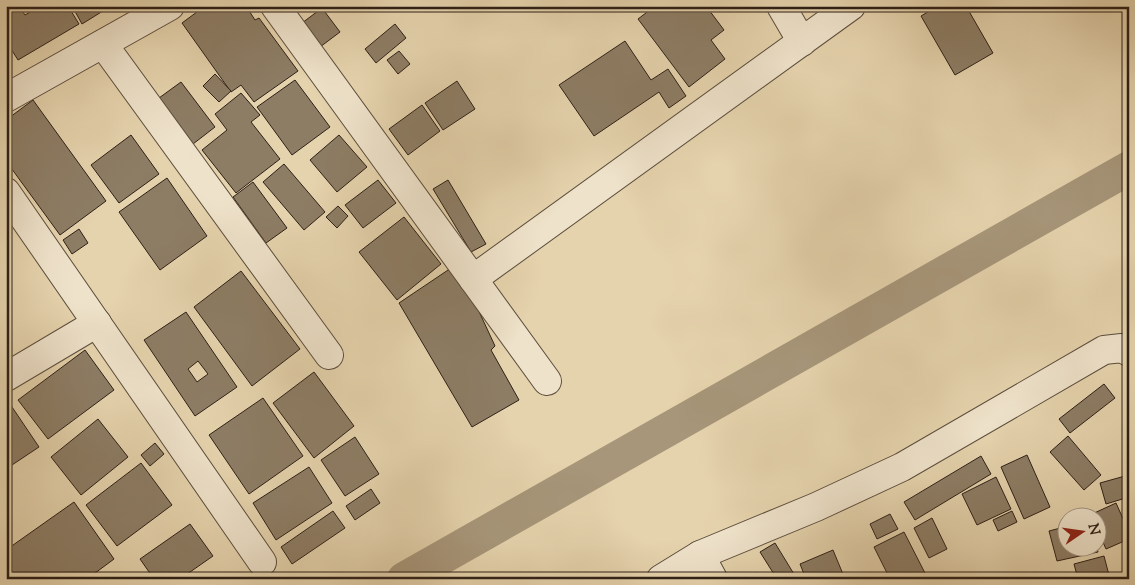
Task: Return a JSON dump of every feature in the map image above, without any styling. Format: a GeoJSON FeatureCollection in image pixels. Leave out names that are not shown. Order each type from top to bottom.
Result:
{"type":"FeatureCollection","features":[{"type":"Feature","properties":{"kind":"street"},"geometry":{"type":"LineString","coordinates":[[6,98],[170,6]]}},
{"type":"Feature","properties":{"kind":"street"},"geometry":{"type":"LineString","coordinates":[[275,6],[546,381]]}},
{"type":"Feature","properties":{"kind":"street"},"geometry":{"type":"LineString","coordinates":[[781,6],[802,42]]}},
{"type":"Feature","properties":{"kind":"street"},"geometry":{"type":"LineString","coordinates":[[473,280],[851,6]]}},
{"type":"Feature","properties":{"kind":"street"},"geometry":{"type":"LineString","coordinates":[[103,44],[329,355]]}},
{"type":"Feature","properties":{"kind":"street"},"geometry":{"type":"LineString","coordinates":[[6,192],[262,562]]}},
{"type":"Feature","properties":{"kind":"street"},"geometry":{"type":"LineString","coordinates":[[6,377],[97,323]]}},
{"type":"Feature","properties":{"kind":"street"},"geometry":{"type":"LineString","coordinates":[[661,579],[700,555],[816,507],[902,467],[1104,350],[1122,348],[1129,352]]}},
{"type":"Feature","properties":{"kind":"street"},"geometry":{"type":"LineString","coordinates":[[700,555],[713,579]]}},
{"type":"Feature","properties":{"kind":"building"},"geometry":{"type":"Polygon","coordinates":[[[6,6],[19,6],[25,15],[37,8],[36,6],[68,6],[79,24],[18,60],[6,41],[6,6]]]}},
{"type":"Feature","properties":{"kind":"building"},"geometry":{"type":"Polygon","coordinates":[[[72,6],[111,6],[82,24],[72,6]]]}},
{"type":"Feature","properties":{"kind":"building"},"geometry":{"type":"Polygon","coordinates":[[[205,6],[246,6],[255,20],[259,18],[298,71],[254,102],[241,85],[231,92],[182,23],[205,6]]]}},
{"type":"Feature","properties":{"kind":"building"},"geometry":{"type":"Polygon","coordinates":[[[655,6],[706,6],[724,30],[711,40],[725,59],[689,87],[638,19],[655,6]]]}},
{"type":"Feature","properties":{"kind":"building"},"geometry":{"type":"Polygon","coordinates":[[[938,6],[966,6],[993,53],[955,75],[921,16],[938,6]]]}},
{"type":"Feature","properties":{"kind":"building"},"geometry":{"type":"Polygon","coordinates":[[[322,8],[340,32],[320,47],[302,23],[322,8]]]}},
{"type":"Feature","properties":{"kind":"building"},"geometry":{"type":"Polygon","coordinates":[[[395,24],[406,38],[376,63],[365,49],[395,24]]]}},
{"type":"Feature","properties":{"kind":"building"},"geometry":{"type":"Polygon","coordinates":[[[625,41],[651,80],[668,69],[686,96],[669,108],[659,92],[594,136],[559,85],[625,41]]]}},
{"type":"Feature","properties":{"kind":"building"},"geometry":{"type":"Polygon","coordinates":[[[399,51],[410,64],[398,74],[387,60],[399,51]]]}},
{"type":"Feature","properties":{"kind":"building"},"geometry":{"type":"Polygon","coordinates":[[[215,74],[231,91],[219,102],[203,86],[215,74]]]}},
{"type":"Feature","properties":{"kind":"building"},"geometry":{"type":"Polygon","coordinates":[[[295,80],[330,127],[292,155],[257,107],[295,80]]]}},
{"type":"Feature","properties":{"kind":"building"},"geometry":{"type":"Polygon","coordinates":[[[457,81],[475,109],[443,130],[425,103],[457,81]]]}},
{"type":"Feature","properties":{"kind":"building"},"geometry":{"type":"Polygon","coordinates":[[[181,82],[215,127],[193,144],[159,98],[181,82]]]}},
{"type":"Feature","properties":{"kind":"building"},"geometry":{"type":"Polygon","coordinates":[[[241,93],[260,115],[251,122],[280,159],[236,193],[202,150],[227,130],[215,114],[241,93]]]}},
{"type":"Feature","properties":{"kind":"building"},"geometry":{"type":"Polygon","coordinates":[[[33,100],[106,201],[60,235],[6,161],[6,120],[33,100]]]}},
{"type":"Feature","properties":{"kind":"building"},"geometry":{"type":"Polygon","coordinates":[[[422,105],[440,131],[408,155],[389,129],[422,105]]]}},
{"type":"Feature","properties":{"kind":"building"},"geometry":{"type":"Polygon","coordinates":[[[131,135],[159,174],[119,203],[91,165],[131,135]]]}},
{"type":"Feature","properties":{"kind":"building"},"geometry":{"type":"Polygon","coordinates":[[[339,135],[367,167],[337,192],[310,160],[339,135]]]}},
{"type":"Feature","properties":{"kind":"building"},"geometry":{"type":"Polygon","coordinates":[[[284,164],[325,212],[304,230],[263,182],[284,164]]]}},
{"type":"Feature","properties":{"kind":"building"},"geometry":{"type":"Polygon","coordinates":[[[167,178],[207,236],[160,270],[119,212],[167,178]]]}},
{"type":"Feature","properties":{"kind":"building"},"geometry":{"type":"Polygon","coordinates":[[[378,180],[396,203],[363,228],[345,205],[378,180]]]}},
{"type":"Feature","properties":{"kind":"building"},"geometry":{"type":"Polygon","coordinates":[[[448,180],[486,244],[471,252],[433,189],[448,180]]]}},
{"type":"Feature","properties":{"kind":"building"},"geometry":{"type":"Polygon","coordinates":[[[253,182],[287,228],[266,243],[233,197],[253,182]]]}},
{"type":"Feature","properties":{"kind":"building"},"geometry":{"type":"Polygon","coordinates":[[[338,206],[348,216],[337,228],[326,217],[338,206]]]}},
{"type":"Feature","properties":{"kind":"building"},"geometry":{"type":"Polygon","coordinates":[[[404,217],[441,264],[397,300],[359,252],[404,217]]]}},
{"type":"Feature","properties":{"kind":"building"},"geometry":{"type":"Polygon","coordinates":[[[79,229],[88,243],[72,254],[63,240],[79,229]]]}},
{"type":"Feature","properties":{"kind":"building"},"geometry":{"type":"Polygon","coordinates":[[[457,264],[495,346],[491,350],[519,400],[472,427],[399,303],[457,264]]]}},
{"type":"Feature","properties":{"kind":"building"},"geometry":{"type":"Polygon","coordinates":[[[241,271],[300,349],[252,386],[194,307],[241,271]]]}},
{"type":"Feature","properties":{"kind":"building"},"geometry":{"type":"Polygon","coordinates":[[[186,312],[237,387],[195,416],[144,340],[186,312]],[[198,361],[188,369],[197,382],[208,374],[198,361]]]}},
{"type":"Feature","properties":{"kind":"building"},"geometry":{"type":"Polygon","coordinates":[[[85,350],[114,390],[48,439],[18,400],[85,350]]]}},
{"type":"Feature","properties":{"kind":"building"},"geometry":{"type":"Polygon","coordinates":[[[314,372],[354,426],[314,458],[273,403],[314,372]]]}},
{"type":"Feature","properties":{"kind":"building"},"geometry":{"type":"Polygon","coordinates":[[[1104,384],[1115,398],[1070,433],[1059,419],[1104,384]]]}},
{"type":"Feature","properties":{"kind":"building"},"geometry":{"type":"Polygon","coordinates":[[[263,398],[303,456],[249,494],[209,435],[263,398]]]}},
{"type":"Feature","properties":{"kind":"building"},"geometry":{"type":"Polygon","coordinates":[[[8,401],[39,447],[9,467],[6,463],[6,402],[8,401]]]}},
{"type":"Feature","properties":{"kind":"building"},"geometry":{"type":"Polygon","coordinates":[[[98,419],[128,457],[81,495],[51,457],[98,419]]]}},
{"type":"Feature","properties":{"kind":"building"},"geometry":{"type":"Polygon","coordinates":[[[1068,436],[1101,475],[1084,490],[1050,452],[1068,436]]]}},
{"type":"Feature","properties":{"kind":"building"},"geometry":{"type":"Polygon","coordinates":[[[355,437],[379,474],[345,496],[321,460],[355,437]]]}},
{"type":"Feature","properties":{"kind":"building"},"geometry":{"type":"Polygon","coordinates":[[[155,443],[164,454],[150,466],[141,455],[155,443]]]}},
{"type":"Feature","properties":{"kind":"building"},"geometry":{"type":"Polygon","coordinates":[[[1027,455],[1050,507],[1024,519],[1001,467],[1027,455]]]}},
{"type":"Feature","properties":{"kind":"building"},"geometry":{"type":"Polygon","coordinates":[[[981,456],[991,474],[915,520],[904,502],[981,456]]]}},
{"type":"Feature","properties":{"kind":"building"},"geometry":{"type":"Polygon","coordinates":[[[141,463],[172,505],[117,546],[86,505],[141,463]]]}},
{"type":"Feature","properties":{"kind":"building"},"geometry":{"type":"Polygon","coordinates":[[[309,467],[332,503],[276,540],[253,503],[309,467]]]}},
{"type":"Feature","properties":{"kind":"building"},"geometry":{"type":"Polygon","coordinates":[[[1125,476],[1129,488],[1129,497],[1106,504],[1100,483],[1125,476]]]}},
{"type":"Feature","properties":{"kind":"building"},"geometry":{"type":"Polygon","coordinates":[[[996,477],[1011,509],[977,525],[962,494],[996,477]]]}},
{"type":"Feature","properties":{"kind":"building"},"geometry":{"type":"Polygon","coordinates":[[[371,489],[380,503],[355,520],[346,506],[371,489]]]}},
{"type":"Feature","properties":{"kind":"building"},"geometry":{"type":"Polygon","coordinates":[[[74,502],[114,559],[87,579],[6,579],[6,550],[74,502]]]}},
{"type":"Feature","properties":{"kind":"building"},"geometry":{"type":"Polygon","coordinates":[[[1116,503],[1129,532],[1129,539],[1108,548],[1108,508],[1105,508],[1116,503]]]}},
{"type":"Feature","properties":{"kind":"building"},"geometry":{"type":"Polygon","coordinates":[[[333,511],[345,528],[292,564],[281,547],[333,511]]]}},
{"type":"Feature","properties":{"kind":"building"},"geometry":{"type":"Polygon","coordinates":[[[1012,511],[1017,522],[998,531],[993,520],[1012,511]]]}},
{"type":"Feature","properties":{"kind":"building"},"geometry":{"type":"Polygon","coordinates":[[[890,514],[898,529],[877,539],[870,524],[890,514]]]}},
{"type":"Feature","properties":{"kind":"building"},"geometry":{"type":"Polygon","coordinates":[[[932,518],[947,549],[929,558],[914,528],[932,518]]]}},
{"type":"Feature","properties":{"kind":"building"},"geometry":{"type":"Polygon","coordinates":[[[190,524],[213,556],[180,579],[154,579],[140,559],[190,524]]]}},
{"type":"Feature","properties":{"kind":"building"},"geometry":{"type":"Polygon","coordinates":[[[1058,529],[1058,558],[1071,558],[1057,561],[1049,531],[1058,529]]]}},
{"type":"Feature","properties":{"kind":"building"},"geometry":{"type":"Polygon","coordinates":[[[904,532],[926,575],[919,579],[890,579],[874,547],[904,532]]]}},
{"type":"Feature","properties":{"kind":"building"},"geometry":{"type":"Polygon","coordinates":[[[775,543],[797,579],[777,579],[760,552],[775,543]]]}},
{"type":"Feature","properties":{"kind":"building"},"geometry":{"type":"Polygon","coordinates":[[[833,550],[845,579],[806,579],[800,564],[833,550]]]}},
{"type":"Feature","properties":{"kind":"building"},"geometry":{"type":"Polygon","coordinates":[[[1096,558],[1105,558],[1110,579],[1078,579],[1074,564],[1096,558]]]}},
{"type":"Feature","properties":{"kind":"building"},"geometry":{"type":"Polygon","coordinates":[[[757,573],[759,579],[744,579],[757,573]]]}},
{"type":"Feature","properties":{"kind":"waterway"},"geometry":{"type":"LineString","coordinates":[[404,579],[1129,168]]}}]}
